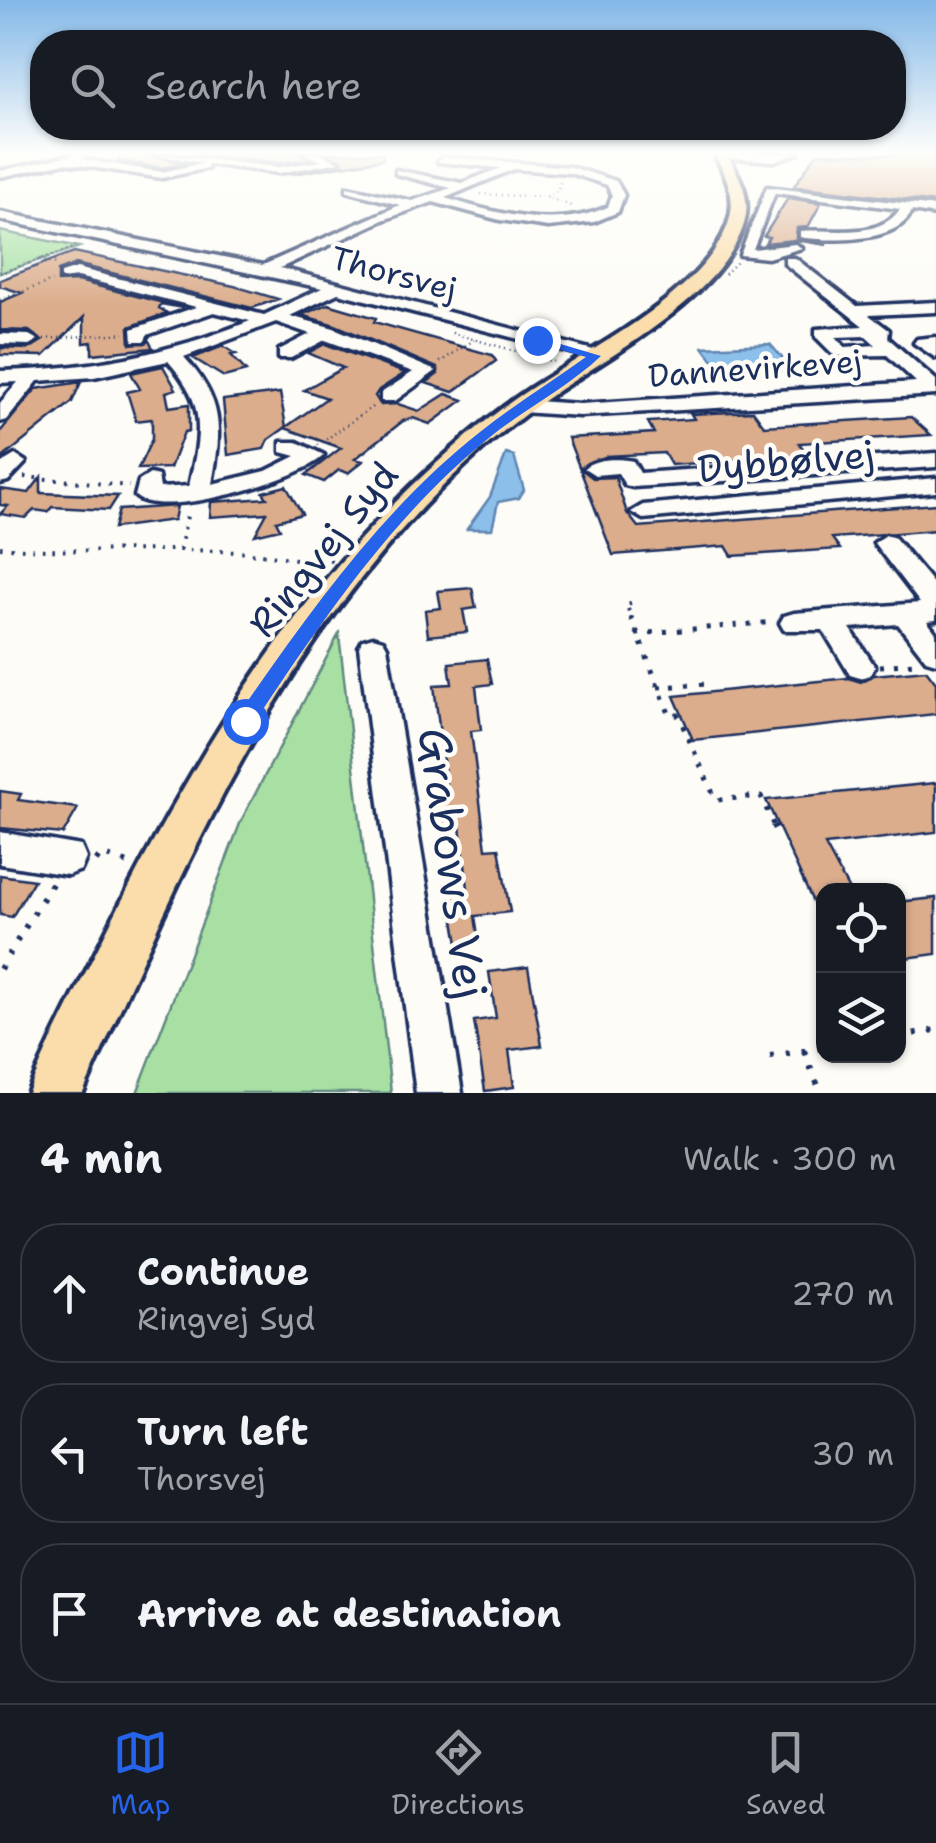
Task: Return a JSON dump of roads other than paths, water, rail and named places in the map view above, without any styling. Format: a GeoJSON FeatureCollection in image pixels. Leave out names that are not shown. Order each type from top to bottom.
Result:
{"type":"FeatureCollection","features":[{"type":"Feature","properties":{"kind":"main road","name":"Ringvej Syd"},"geometry":{"type":"LineString","coordinates":[[55,1093],[160,874],[245,721],[354,567],[437,476],[522,406],[692,285],[720,255],[737,224],[739,204]]}},
{"type":"Feature","properties":{"kind":"street"},"geometry":{"type":"LineString","coordinates":[[410,204],[414,205]]}},
{"type":"Feature","properties":{"kind":"street"},"geometry":{"type":"LineString","coordinates":[[266,269],[417,204]]}},
{"type":"Feature","properties":{"kind":"street"},"geometry":{"type":"LineString","coordinates":[[462,204],[542,221],[589,219],[614,209],[615,204]]}},
{"type":"Feature","properties":{"kind":"street"},"geometry":{"type":"LineString","coordinates":[[765,204],[745,252],[793,255],[935,385]]}},
{"type":"Feature","properties":{"kind":"street"},"geometry":{"type":"LineString","coordinates":[[839,204],[904,212],[936,210]]}},
{"type":"Feature","properties":{"kind":"street"},"geometry":{"type":"LineString","coordinates":[[805,234],[853,236],[904,212]]}},
{"type":"Feature","properties":{"kind":"street","name":"Thorsvej"},"geometry":{"type":"LineString","coordinates":[[0,216],[339,286],[596,356]]}},
{"type":"Feature","properties":{"kind":"street"},"geometry":{"type":"LineString","coordinates":[[66,276],[77,272],[328,332],[359,349],[428,370],[388,397]]}},
{"type":"Feature","properties":{"kind":"street"},"geometry":{"type":"LineString","coordinates":[[0,377],[101,371],[174,357],[273,319],[339,286]]}},
{"type":"Feature","properties":{"kind":"street"},"geometry":{"type":"LineString","coordinates":[[138,335],[218,305]]}},
{"type":"Feature","properties":{"kind":"street"},"geometry":{"type":"LineString","coordinates":[[856,311],[936,306]]}},
{"type":"Feature","properties":{"kind":"street"},"geometry":{"type":"LineString","coordinates":[[285,354],[328,332]]}},
{"type":"Feature","properties":{"kind":"street"},"geometry":{"type":"LineString","coordinates":[[0,339],[29,340]]}},
{"type":"Feature","properties":{"kind":"street"},"geometry":{"type":"LineString","coordinates":[[936,342],[924,343],[936,353]]}},
{"type":"Feature","properties":{"kind":"street"},"geometry":{"type":"LineString","coordinates":[[891,350],[935,385]]}},
{"type":"Feature","properties":{"kind":"street"},"geometry":{"type":"LineString","coordinates":[[174,357],[197,380],[211,413],[198,492]]}},
{"type":"Feature","properties":{"kind":"street"},"geometry":{"type":"LineString","coordinates":[[0,416],[32,377]]}},
{"type":"Feature","properties":{"kind":"street","name":"Dannevirkevej"},"geometry":{"type":"LineString","coordinates":[[522,406],[580,410],[935,385]]}},
{"type":"Feature","properties":{"kind":"street"},"geometry":{"type":"LineString","coordinates":[[150,484],[147,496],[268,480],[312,455],[288,447]]}},
{"type":"Feature","properties":{"kind":"street"},"geometry":{"type":"LineString","coordinates":[[594,468],[625,466],[634,480],[936,460]]}},
{"type":"Feature","properties":{"kind":"street","name":"Dybbølvej"},"geometry":{"type":"LineString","coordinates":[[643,512],[936,485]]}},
{"type":"Feature","properties":{"kind":"street"},"geometry":{"type":"LineString","coordinates":[[794,623],[936,608],[886,542]]}},
{"type":"Feature","properties":{"kind":"street"},"geometry":{"type":"LineString","coordinates":[[906,614],[926,658]]}},
{"type":"Feature","properties":{"kind":"street"},"geometry":{"type":"LineString","coordinates":[[830,620],[860,667]]}},
{"type":"Feature","properties":{"kind":"street","name":"Grabows Vej"},"geometry":{"type":"LineString","coordinates":[[374,647],[438,1093]]}},
{"type":"Feature","properties":{"kind":"street"},"geometry":{"type":"LineString","coordinates":[[0,848],[68,858]]}},
{"type":"Feature","properties":{"kind":"water"},"geometry":{"type":"Polygon","coordinates":[[[770,344],[793,370],[723,373],[703,347],[770,344]]]}},
{"type":"Feature","properties":{"kind":"water"},"geometry":{"type":"Polygon","coordinates":[[[506,454],[514,456],[524,490],[519,498],[498,502],[492,529],[467,529],[490,497],[506,454]]]}}]}
